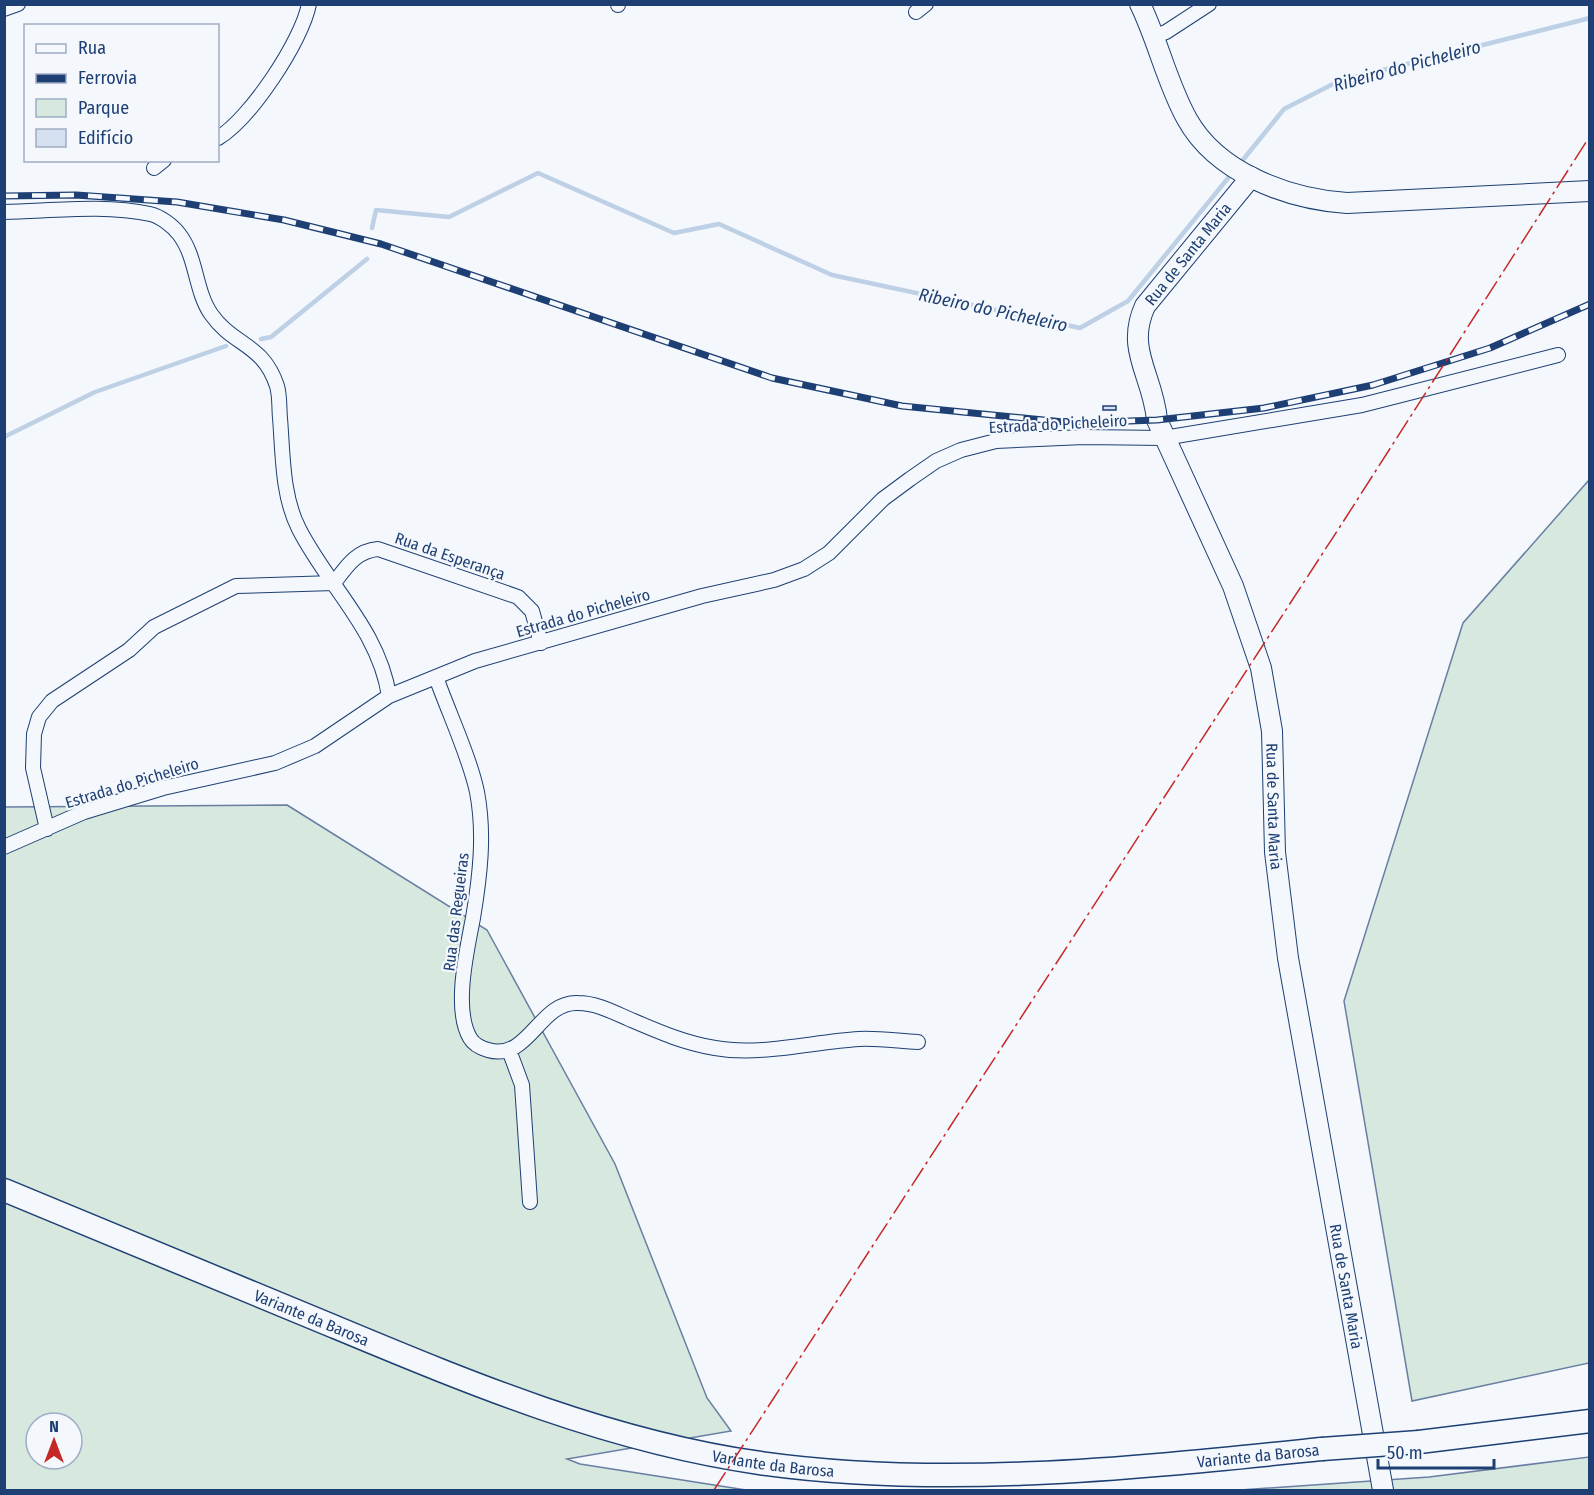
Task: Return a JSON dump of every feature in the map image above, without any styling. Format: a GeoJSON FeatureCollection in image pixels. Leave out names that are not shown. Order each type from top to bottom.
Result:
{"type":"FeatureCollection","features":[{"type":"Feature","properties":{"kind":"main road","name":"Variante da Barosa"},"geometry":{"type":"LineString","coordinates":[[4,1190],[505,1395],[610,1430],[716,1455],[758,1462],[850,1471],[980,1474],[1082,1470],[1419,1442],[1590,1422]]}},
{"type":"Feature","properties":{"kind":"street"},"geometry":{"type":"LineString","coordinates":[[4,9],[18,4]]}},
{"type":"Feature","properties":{"kind":"street"},"geometry":{"type":"LineString","coordinates":[[219,137],[236,123],[260,95],[287,55],[306,19],[309,4]]}},
{"type":"Feature","properties":{"kind":"street"},"geometry":{"type":"LineString","coordinates":[[1140,4],[1186,118],[1200,138],[1240,170],[1288,192],[1347,203],[1590,191]]}},
{"type":"Feature","properties":{"kind":"street"},"geometry":{"type":"LineString","coordinates":[[1153,37],[1166,32],[1209,4]]}},
{"type":"Feature","properties":{"kind":"street","name":"Rua de Santa Maria"},"geometry":{"type":"LineString","coordinates":[[1240,170],[1156,291],[1137,324],[1136,342],[1152,387],[1157,420],[1233,586],[1251,635],[1267,696],[1272,731],[1275,852],[1280,903],[1383,1491]]}},
{"type":"Feature","properties":{"kind":"street"},"geometry":{"type":"LineString","coordinates":[[4,212],[110,210],[152,214],[179,234],[187,247],[210,313],[226,331],[255,350],[267,363],[277,388],[288,500],[299,530],[371,640],[386,672],[389,696]]}},
{"type":"Feature","properties":{"kind":"street","name":"Estrada do Picheleiro"},"geometry":{"type":"LineString","coordinates":[[4,848],[84,812],[163,788],[275,763],[315,746],[389,696],[475,661],[702,596],[774,580],[804,569],[829,554],[884,499],[910,479],[936,461],[961,450],[1006,440],[1084,437],[1164,438],[1362,405],[1558,355]]}},
{"type":"Feature","properties":{"kind":"street","name":"Rua da Esperança"},"geometry":{"type":"LineString","coordinates":[[334,583],[353,559],[365,550],[378,549],[518,597],[532,611],[541,643]]}},
{"type":"Feature","properties":{"kind":"street"},"geometry":{"type":"LineString","coordinates":[[46,829],[33,768],[34,734],[39,717],[52,700],[129,650],[154,627],[236,586],[334,583]]}},
{"type":"Feature","properties":{"kind":"street","name":"Rua das Regueiras"},"geometry":{"type":"LineString","coordinates":[[436,677],[476,790],[480,813],[481,868],[463,974],[464,1021],[470,1038],[479,1048],[500,1054],[509,1050]]}},
{"type":"Feature","properties":{"kind":"street"},"geometry":{"type":"LineString","coordinates":[[530,1202],[522,1085],[509,1050],[523,1043],[544,1019],[560,1006],[575,1002],[593,1004],[680,1040],[716,1049],[751,1050],[862,1039],[918,1042]]}},
{"type":"Feature","properties":{"kind":"green space"},"geometry":{"type":"Polygon","coordinates":[[[1589,480],[1589,1363],[1412,1401],[1344,1001],[1463,623],[1589,480]]]}},
{"type":"Feature","properties":{"kind":"green space"},"geometry":{"type":"Polygon","coordinates":[[[287,805],[487,930],[615,1164],[707,1398],[731,1431],[567,1459],[580,1464],[746,1490],[5,1490],[4,807],[287,805]]]}},
{"type":"Feature","properties":{"kind":"green space"},"geometry":{"type":"Polygon","coordinates":[[[1589,1457],[1589,1490],[1240,1490],[1429,1477],[1589,1457]]]}},
{"type":"Feature","properties":{"kind":"building"},"geometry":{"type":"Polygon","coordinates":[[[1103,406],[1116,406],[1116,410],[1103,410],[1103,406]]]}},
{"type":"Feature","properties":{"kind":"waterway","name":"Ribeiro do Picheleiro"},"geometry":{"type":"LineString","coordinates":[[1238,166],[1284,109],[1339,81],[1590,18]]}},
{"type":"Feature","properties":{"kind":"waterway","name":"Ribeiro do Picheleiro"},"geometry":{"type":"LineString","coordinates":[[372,228],[376,210],[449,217],[538,173],[674,233],[719,224],[832,275],[1080,328],[1128,301],[1233,172]]}},
{"type":"Feature","properties":{"kind":"waterway"},"geometry":{"type":"LineString","coordinates":[[261,339],[271,337],[367,259]]}},
{"type":"Feature","properties":{"kind":"waterway","name":"Ribeiro do Picheleiro"},"geometry":{"type":"LineString","coordinates":[[4,437],[95,392],[226,346]]}},
{"type":"Feature","properties":{"kind":"railway"},"geometry":{"type":"LineString","coordinates":[[4,196],[76,195],[177,202],[284,220],[381,244],[772,378],[902,406],[1074,423],[1157,420],[1264,408],[1373,385],[1490,348],[1590,304]]}},
{"type":"Feature","properties":{"kind":"power"},"geometry":{"type":"LineString","coordinates":[[714,1490],[1343,522],[1590,136]]}}]}
